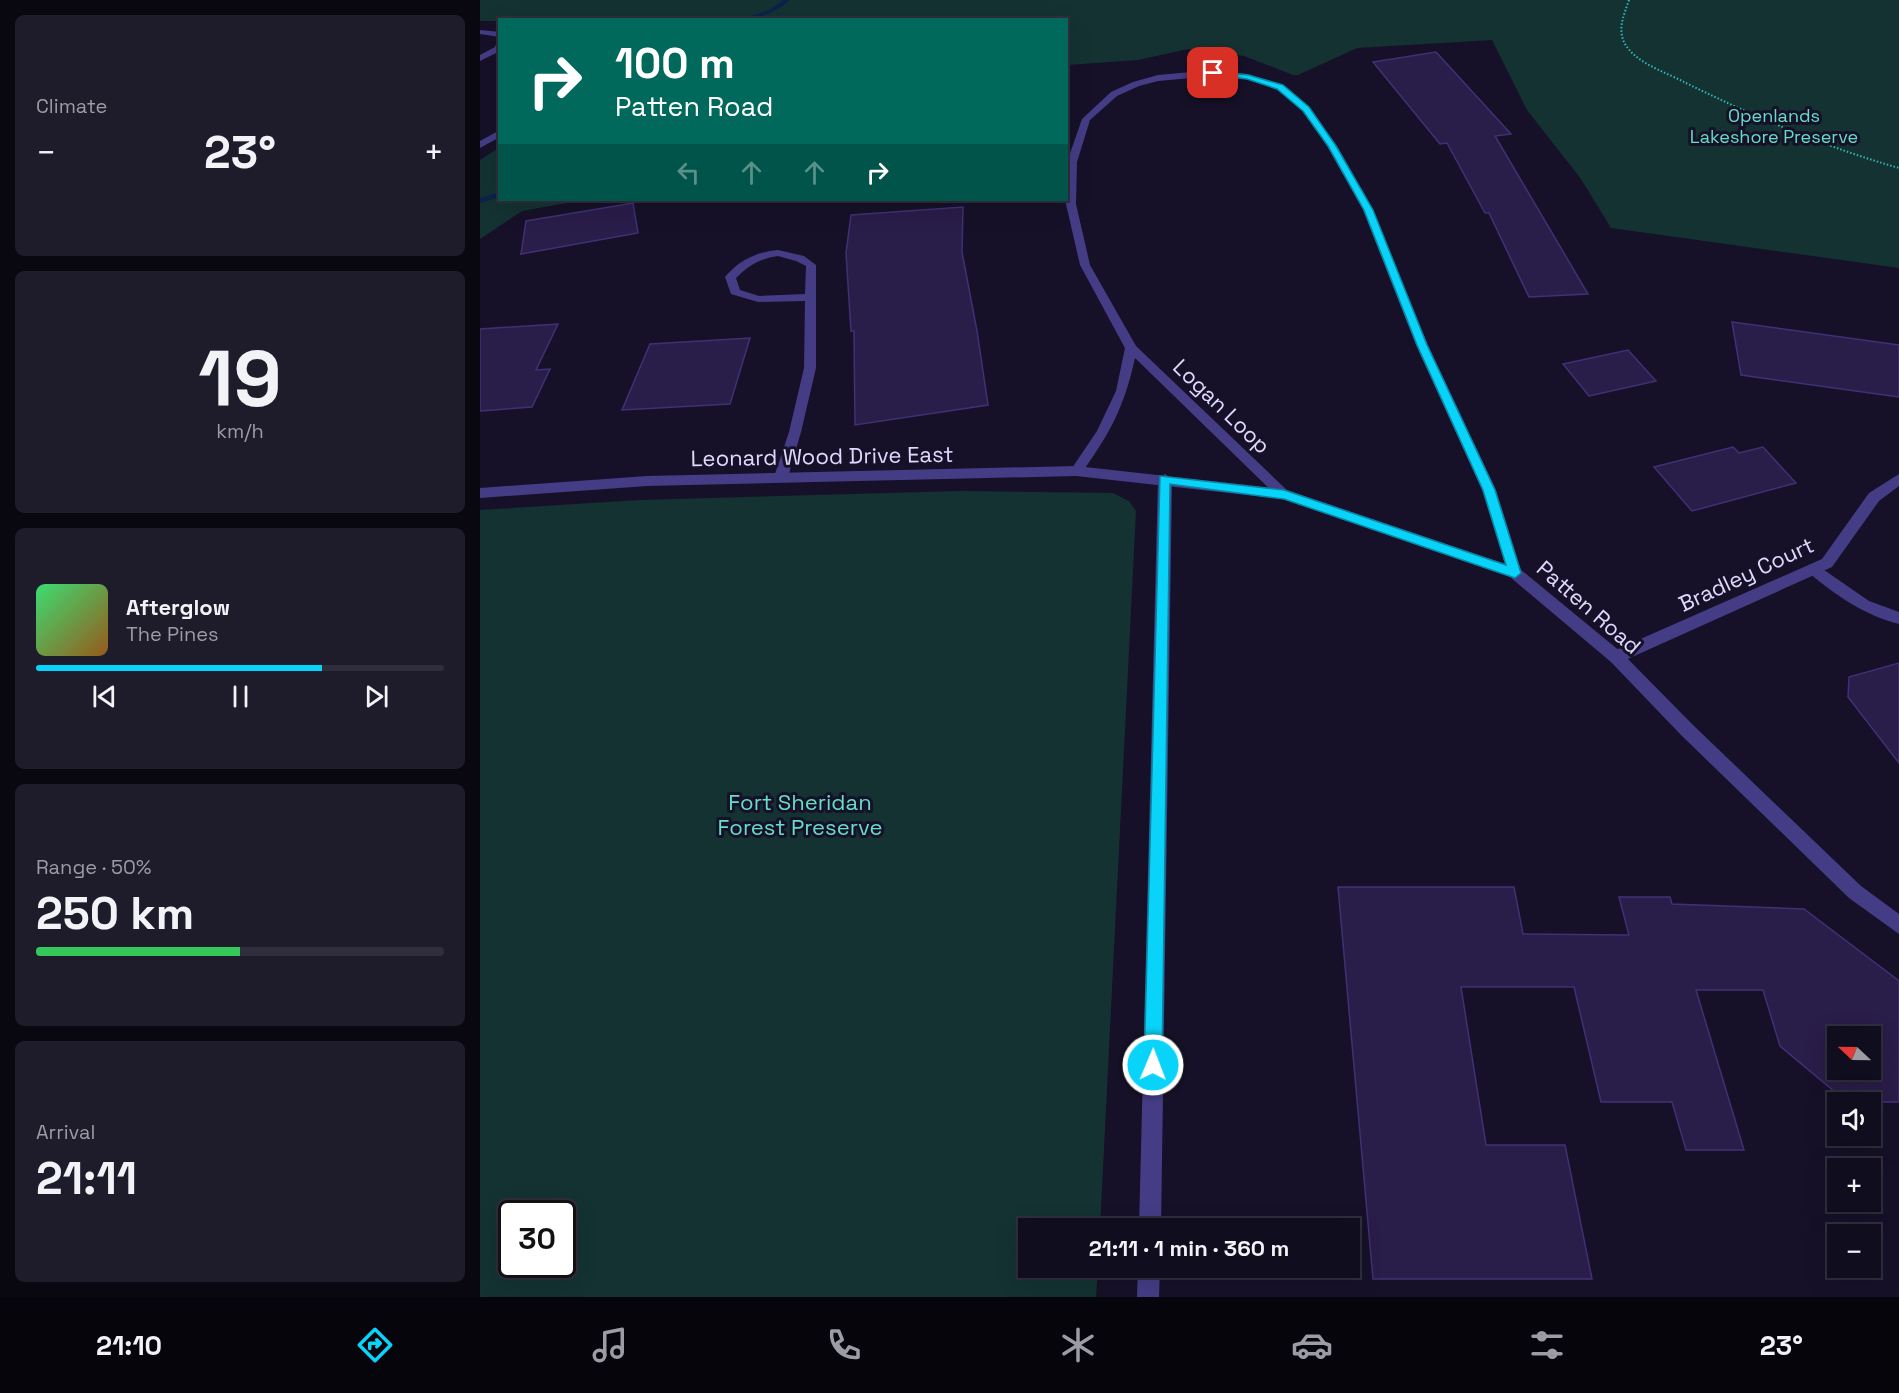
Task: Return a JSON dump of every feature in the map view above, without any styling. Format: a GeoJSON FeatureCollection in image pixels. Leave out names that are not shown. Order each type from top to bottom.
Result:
{"type":"FeatureCollection","features":[{"type":"Feature","properties":{"kind":"street"},"geometry":{"type":"LineString","coordinates":[[480,32],[498,34]]}},
{"type":"Feature","properties":{"kind":"street"},"geometry":{"type":"LineString","coordinates":[[480,59],[498,48]]}},
{"type":"Feature","properties":{"kind":"street","name":"Logan Loop"},"geometry":{"type":"LineString","coordinates":[[1284,494],[1131,348],[1086,265],[1071,204],[1072,162],[1086,119],[1114,94],[1136,84],[1158,78],[1213,73],[1248,77],[1280,87],[1306,109],[1368,210],[1422,345],[1489,490],[1515,573]]}},
{"type":"Feature","properties":{"kind":"street"},"geometry":{"type":"LineString","coordinates":[[480,145],[498,134]]}},
{"type":"Feature","properties":{"kind":"street"},"geometry":{"type":"LineString","coordinates":[[781,477],[795,432],[810,368],[811,265],[798,256],[773,253],[745,261],[730,277],[735,292],[758,299],[810,297]]}},
{"type":"Feature","properties":{"kind":"street"},"geometry":{"type":"LineString","coordinates":[[1076,471],[1103,433],[1122,390],[1131,348]]}},
{"type":"Feature","properties":{"kind":"street","name":"Leonard Wood Drive East"},"geometry":{"type":"LineString","coordinates":[[480,493],[647,481],[781,477],[1076,471],[1165,479]]}},
{"type":"Feature","properties":{"kind":"street"},"geometry":{"type":"LineString","coordinates":[[1150,1218],[1165,479]]}},
{"type":"Feature","properties":{"kind":"street","name":"Patten Road"},"geometry":{"type":"LineString","coordinates":[[1165,479],[1284,494],[1515,573],[1616,657],[1687,730],[1855,892],[1899,925]]}},
{"type":"Feature","properties":{"kind":"street","name":"Bradley Court"},"geometry":{"type":"LineString","coordinates":[[1616,657],[1827,563],[1874,497],[1899,479]]}},
{"type":"Feature","properties":{"kind":"street"},"geometry":{"type":"LineString","coordinates":[[1814,569],[1851,599],[1889,616],[1899,618]]}},
{"type":"Feature","properties":{"kind":"street"},"geometry":{"type":"LineString","coordinates":[[1148,1297],[1149,1278]]}},
{"type":"Feature","properties":{"kind":"path"},"geometry":{"type":"LineString","coordinates":[[1629,0],[1621,26],[1621,40],[1635,57],[1756,116],[1838,150],[1899,168]]}},
{"type":"Feature","properties":{"kind":"green space","name":"Openlands Lakeshore Preserve"},"geometry":{"type":"Polygon","coordinates":[[[480,0],[1899,0],[1899,268],[1611,228],[1581,179],[1527,110],[1492,40],[1357,48],[1298,75],[1293,75],[1244,56],[1188,49],[1138,60],[1068,65],[1068,18],[498,18],[498,21],[480,21],[480,0]]]}},
{"type":"Feature","properties":{"kind":"green space"},"geometry":{"type":"Polygon","coordinates":[[[498,149],[498,201],[578,201],[522,211],[480,239],[480,160],[498,149]]]}},
{"type":"Feature","properties":{"kind":"green space","name":"Fort Sheridan Forest Preserve"},"geometry":{"type":"Polygon","coordinates":[[[961,491],[1113,493],[1129,501],[1136,511],[1101,1218],[1018,1218],[1018,1278],[1097,1278],[1096,1297],[480,1297],[480,510],[640,500],[961,491]]]}},
{"type":"Feature","properties":{"kind":"building"},"geometry":{"type":"Polygon","coordinates":[[[1436,52],[1511,134],[1495,136],[1588,294],[1529,297],[1489,213],[1485,213],[1447,143],[1440,144],[1373,62],[1436,52]]]}},
{"type":"Feature","properties":{"kind":"building"},"geometry":{"type":"Polygon","coordinates":[[[633,203],[638,233],[521,254],[526,221],[633,203]]]}},
{"type":"Feature","properties":{"kind":"building"},"geometry":{"type":"Polygon","coordinates":[[[963,207],[962,252],[988,405],[855,425],[854,331],[851,331],[846,253],[851,215],[963,207]]]}},
{"type":"Feature","properties":{"kind":"building"},"geometry":{"type":"Polygon","coordinates":[[[1732,322],[1899,345],[1899,397],[1741,375],[1732,322]]]}},
{"type":"Feature","properties":{"kind":"building"},"geometry":{"type":"Polygon","coordinates":[[[558,324],[536,370],[550,369],[532,407],[480,411],[480,329],[558,324]]]}},
{"type":"Feature","properties":{"kind":"building"},"geometry":{"type":"Polygon","coordinates":[[[750,338],[730,404],[622,410],[650,344],[750,338]]]}},
{"type":"Feature","properties":{"kind":"building"},"geometry":{"type":"Polygon","coordinates":[[[1628,350],[1656,381],[1589,396],[1563,364],[1628,350]]]}},
{"type":"Feature","properties":{"kind":"building"},"geometry":{"type":"Polygon","coordinates":[[[1733,447],[1739,453],[1763,447],[1796,483],[1692,511],[1654,467],[1733,447]]]}},
{"type":"Feature","properties":{"kind":"building"},"geometry":{"type":"Polygon","coordinates":[[[1899,663],[1899,763],[1848,697],[1849,677],[1899,663]]]}},
{"type":"Feature","properties":{"kind":"building"},"geometry":{"type":"Polygon","coordinates":[[[1338,887],[1514,887],[1523,934],[1629,935],[1619,897],[1670,897],[1672,904],[1804,909],[1899,981],[1899,1102],[1881,1102],[1881,1092],[1835,1092],[1780,1046],[1763,990],[1696,990],[1744,1150],[1686,1150],[1672,1102],[1601,1102],[1574,987],[1461,987],[1486,1145],[1565,1145],[1592,1279],[1373,1279],[1338,887]]]}},
{"type":"Feature","properties":{"kind":"waterway"},"geometry":{"type":"LineString","coordinates":[[749,18],[773,10],[787,0]]}},
{"type":"Feature","properties":{"kind":"waterway"},"geometry":{"type":"LineString","coordinates":[[480,201],[498,195]]}},
{"type":"Feature","properties":{"kind":"route"},"geometry":{"type":"LineString","coordinates":[[1153,1065],[1165,479],[1284,494],[1515,573],[1489,490],[1422,345],[1368,210],[1332,146],[1306,109],[1280,87],[1248,77],[1213,73]]}}]}
